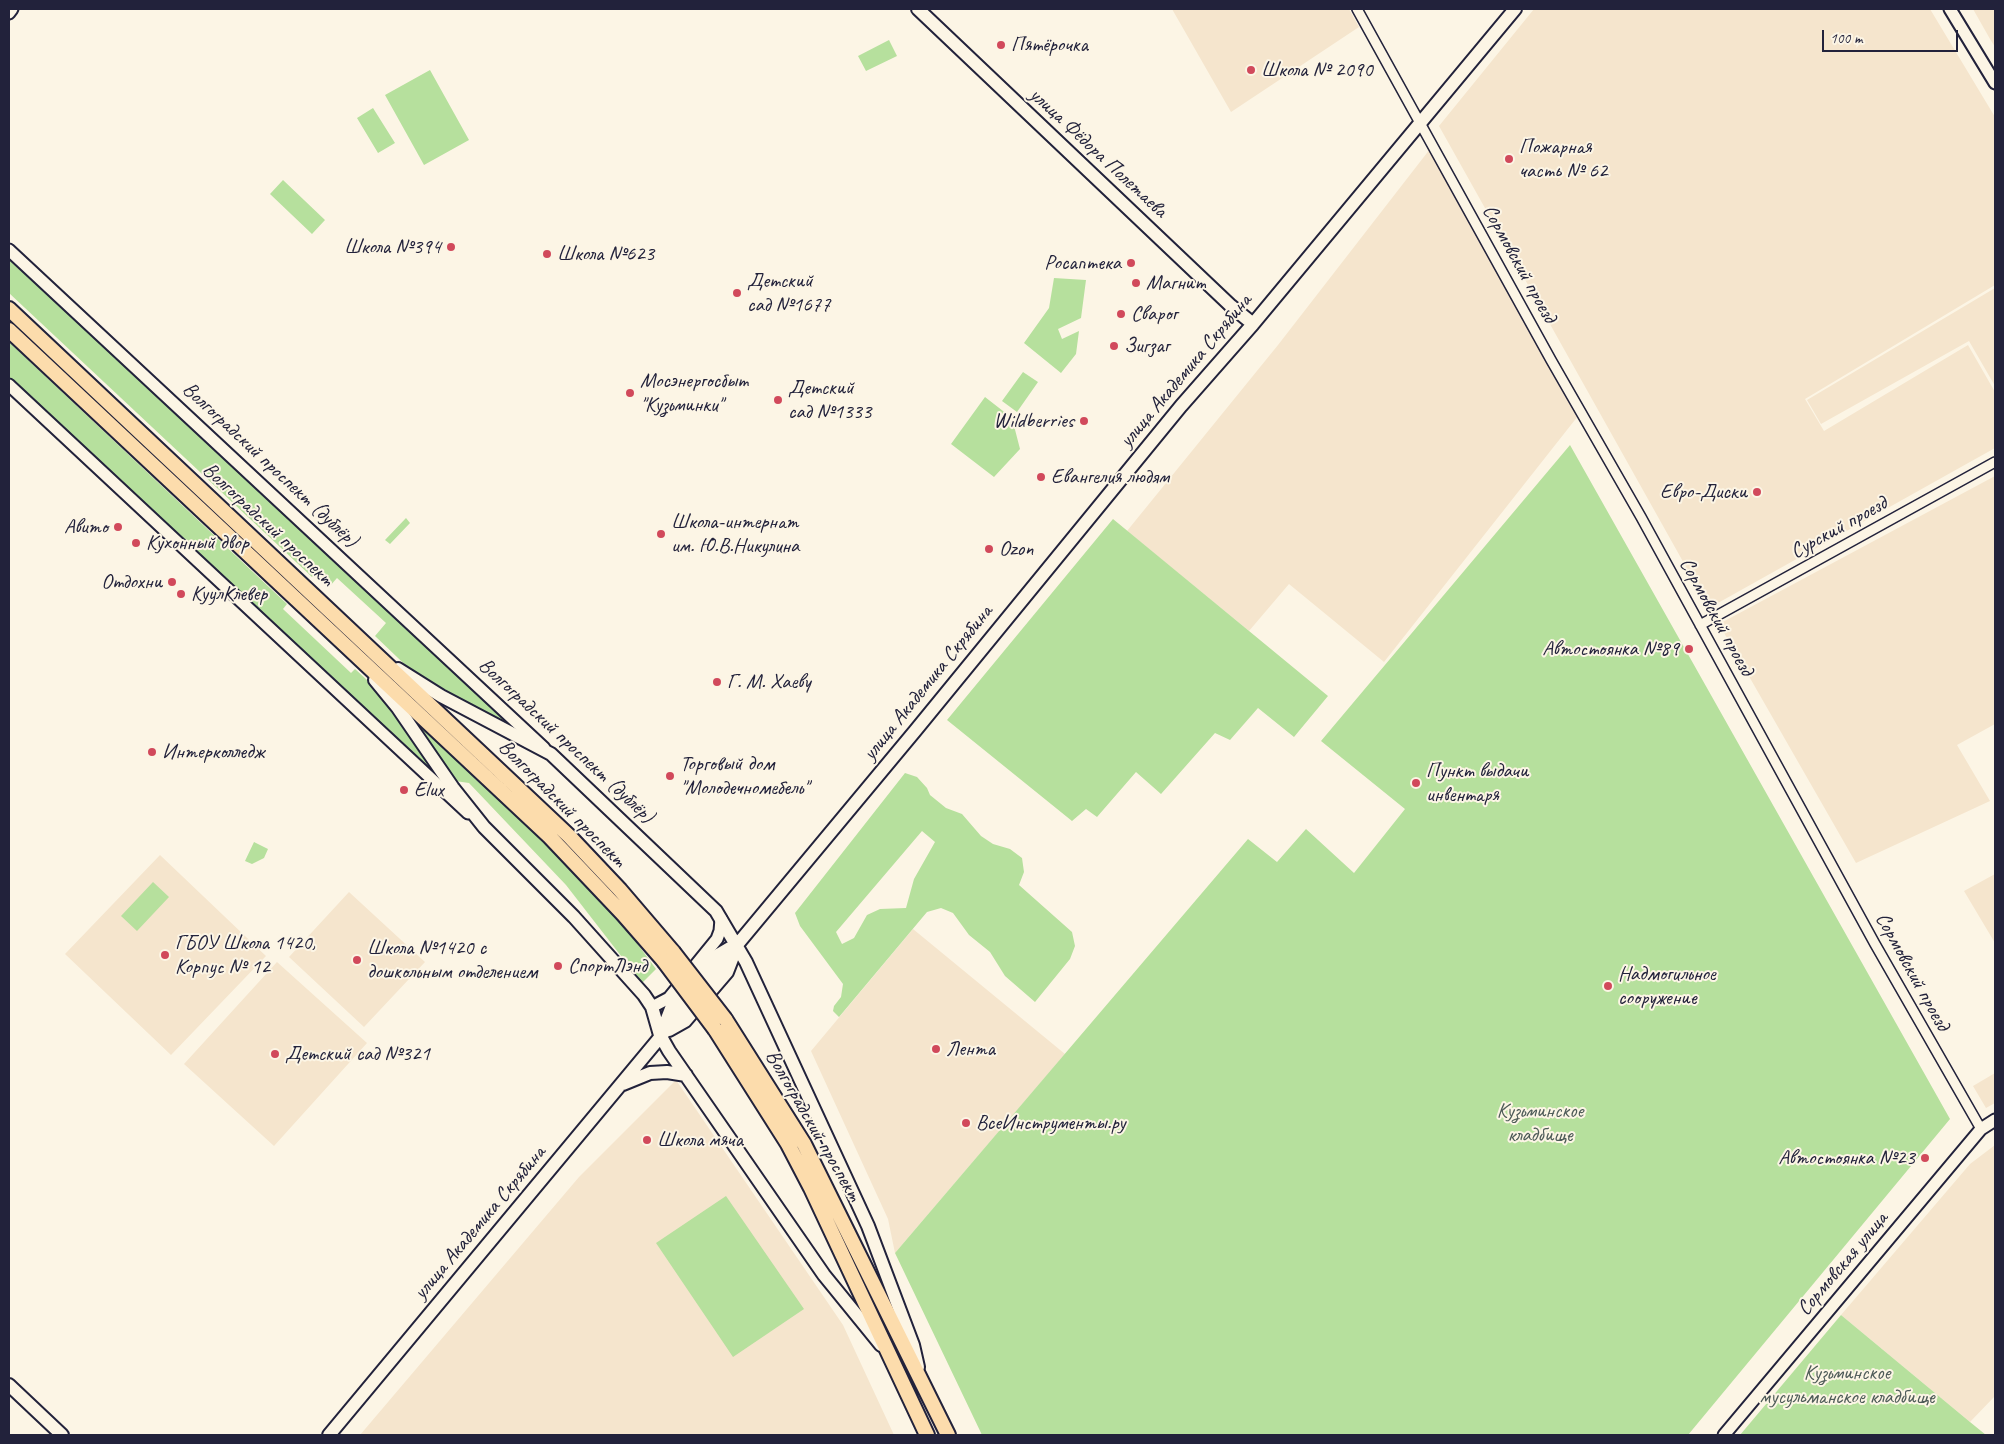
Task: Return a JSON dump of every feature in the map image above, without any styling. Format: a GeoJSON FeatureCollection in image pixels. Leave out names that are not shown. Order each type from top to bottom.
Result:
{"type":"FeatureCollection","features":[{"type":"Feature","properties":{"kind":"main road","name":"улица Фёдора Полетаева"},"geometry":{"type":"LineString","coordinates":[[918,9],[1224,299],[1253,324]]}},
{"type":"Feature","properties":{"kind":"main road","name":"улица Академика Скрябина"},"geometry":{"type":"LineString","coordinates":[[660,1036],[684,1021],[727,972],[737,944],[1181,406],[1253,324],[1515,9]]}},
{"type":"Feature","properties":{"kind":"main road","name":"Волгоградский проспект"},"geometry":{"type":"LineString","coordinates":[[9,309],[569,836],[626,897],[720,1024],[804,1144],[948,1435]]}},
{"type":"Feature","properties":{"kind":"main road","name":"Волгоградский проспект"},"geometry":{"type":"LineString","coordinates":[[9,330],[550,836],[624,914],[668,956]]}},
{"type":"Feature","properties":{"kind":"main road"},"geometry":{"type":"LineString","coordinates":[[337,637],[398,708],[453,788],[484,827],[600,945],[652,1006],[660,1036],[686,1075],[824,1275],[887,1351]]}},
{"type":"Feature","properties":{"kind":"main road"},"geometry":{"type":"LineString","coordinates":[[369,647],[424,686],[551,754]]}},
{"type":"Feature","properties":{"kind":"main road","name":"Волгоградский проспект (дублёр)"},"geometry":{"type":"LineString","coordinates":[[551,754],[609,807],[716,911],[737,944],[796,1066],[868,1226],[913,1345],[922,1384]]}},
{"type":"Feature","properties":{"kind":"main road","name":"улица Академика Скрябина"},"geometry":{"type":"LineString","coordinates":[[330,1435],[660,1036],[672,1006],[713,958],[737,944]]}},
{"type":"Feature","properties":{"kind":"main road","name":"Волгоградский проспект"},"geometry":{"type":"LineString","coordinates":[[720,1024],[811,1188],[926,1435]]}},
{"type":"Feature","properties":{"kind":"main road"},"geometry":{"type":"LineString","coordinates":[[618,1088],[631,1080],[650,1074],[667,1072],[686,1075]]}},
{"type":"Feature","properties":{"kind":"main road"},"geometry":{"type":"LineString","coordinates":[[9,1385],[62,1435]]}},
{"type":"Feature","properties":{"kind":"street"},"geometry":{"type":"LineString","coordinates":[[9,12],[12,9]]}},
{"type":"Feature","properties":{"kind":"street","name":"Сормовский проезд"},"geometry":{"type":"LineString","coordinates":[[1357,9],[1700,625],[1875,944],[1981,1129]]}},
{"type":"Feature","properties":{"kind":"street"},"geometry":{"type":"LineString","coordinates":[[1950,9],[1995,83]]}},
{"type":"Feature","properties":{"kind":"street","name":"Волгоградский проспект (дублёр)"},"geometry":{"type":"LineString","coordinates":[[9,250],[551,754]]}},
{"type":"Feature","properties":{"kind":"street"},"geometry":{"type":"LineString","coordinates":[[9,385],[484,827]]}},
{"type":"Feature","properties":{"kind":"street","name":"Сурский проезд"},"geometry":{"type":"LineString","coordinates":[[1700,625],[1995,462]]}},
{"type":"Feature","properties":{"kind":"street"},"geometry":{"type":"LineString","coordinates":[[652,1006],[669,998],[717,938],[721,919]]}},
{"type":"Feature","properties":{"kind":"street","name":"Сормовская улица"},"geometry":{"type":"LineString","coordinates":[[1724,1435],[1981,1129],[1995,1120]]}},
{"type":"Feature","properties":{"kind":"shaded area","name":"Школа № 2090"},"geometry":{"type":"Polygon","coordinates":[[[1172,9],[1349,9],[1359,27],[1231,112],[1172,9]]]}},
{"type":"Feature","properties":{"kind":"shaded area"},"geometry":{"type":"Polygon","coordinates":[[[1534,9],[1930,9],[1995,117],[1995,285],[1805,399],[1824,431],[1968,345],[1995,392],[1995,448],[1709,608],[1439,126],[1534,9]]]}},
{"type":"Feature","properties":{"kind":"shaded area"},"geometry":{"type":"Polygon","coordinates":[[[1973,9],[1995,9],[1995,47],[1990,39],[1973,9]]]}},
{"type":"Feature","properties":{"kind":"shaded area"},"geometry":{"type":"Polygon","coordinates":[[[1430,149],[1578,416],[1384,662],[1289,584],[1249,631],[1127,531],[1278,345],[1430,149]]]}},
{"type":"Feature","properties":{"kind":"shaded area"},"geometry":{"type":"Polygon","coordinates":[[[1995,288],[1995,386],[1969,341],[1821,424],[1807,400],[1995,288]]]}},
{"type":"Feature","properties":{"kind":"shaded area"},"geometry":{"type":"Polygon","coordinates":[[[1995,476],[1995,724],[1957,745],[1990,801],[1856,863],[1719,624],[1995,476]]]}},
{"type":"Feature","properties":{"kind":"shaded area","name":"ГБОУ Школа 1420, Корпус № 12"},"geometry":{"type":"Polygon","coordinates":[[[160,855],[266,956],[171,1055],[65,954],[160,855]]]}},
{"type":"Feature","properties":{"kind":"shaded area"},"geometry":{"type":"Polygon","coordinates":[[[1995,874],[1995,943],[1964,891],[1995,874]]]}},
{"type":"Feature","properties":{"kind":"shaded area","name":"Школа №1420 с дошкольным отделением"},"geometry":{"type":"Polygon","coordinates":[[[349,892],[425,962],[364,1027],[289,957],[349,892]]]}},
{"type":"Feature","properties":{"kind":"shaded area"},"geometry":{"type":"Polygon","coordinates":[[[913,929],[1065,1054],[895,1253],[888,1219],[811,1051],[913,929]]]}},
{"type":"Feature","properties":{"kind":"shaded area","name":"Детский сад №321"},"geometry":{"type":"Polygon","coordinates":[[[277,962],[367,1043],[274,1146],[184,1064],[277,962]]]}},
{"type":"Feature","properties":{"kind":"shaded area"},"geometry":{"type":"Polygon","coordinates":[[[1995,1073],[1995,1103],[1986,1108],[1973,1086],[1995,1073]]]}},
{"type":"Feature","properties":{"kind":"shaded area"},"geometry":{"type":"Polygon","coordinates":[[[676,1080],[843,1325],[894,1435],[360,1435],[579,1177],[676,1080]]]}},
{"type":"Feature","properties":{"kind":"shaded area"},"geometry":{"type":"Polygon","coordinates":[[[1995,1145],[1995,1396],[1970,1422],[1841,1315],[1970,1164],[1995,1145]]]}},
{"type":"Feature","properties":{"kind":"green space"},"geometry":{"type":"Polygon","coordinates":[[[889,40],[897,56],[866,71],[858,56],[889,40]]]}},
{"type":"Feature","properties":{"kind":"green space"},"geometry":{"type":"Polygon","coordinates":[[[430,70],[469,140],[424,165],[385,95],[430,70]]]}},
{"type":"Feature","properties":{"kind":"green space"},"geometry":{"type":"Polygon","coordinates":[[[373,108],[395,143],[378,153],[357,118],[373,108]]]}},
{"type":"Feature","properties":{"kind":"green space"},"geometry":{"type":"Polygon","coordinates":[[[283,180],[325,220],[312,234],[270,194],[283,180]]]}},
{"type":"Feature","properties":{"kind":"green space"},"geometry":{"type":"Polygon","coordinates":[[[9,252],[508,720],[506,726],[420,679],[375,636],[386,623],[337,578],[330,586],[316,573],[312,577],[9,293],[9,252]]]}},
{"type":"Feature","properties":{"kind":"green space"},"geometry":{"type":"Polygon","coordinates":[[[1054,278],[1086,280],[1081,318],[1058,329],[1062,339],[1079,331],[1076,354],[1061,373],[1024,343],[1049,308],[1054,278]]]}},
{"type":"Feature","properties":{"kind":"green space"},"geometry":{"type":"Polygon","coordinates":[[[9,342],[287,604],[283,609],[351,673],[355,669],[389,700],[448,789],[9,378],[9,342]]]}},
{"type":"Feature","properties":{"kind":"green space"},"geometry":{"type":"Polygon","coordinates":[[[1023,372],[1038,382],[1017,412],[1002,401],[1023,372]]]}},
{"type":"Feature","properties":{"kind":"green space"},"geometry":{"type":"Polygon","coordinates":[[[985,397],[1012,418],[1020,449],[994,477],[951,444],[985,397]]]}},
{"type":"Feature","properties":{"kind":"green space","name":"Кузьминское кладбище"},"geometry":{"type":"Polygon","coordinates":[[[1570,445],[1950,1119],[1688,1435],[982,1435],[895,1253],[1248,839],[1277,862],[1306,829],[1354,873],[1405,809],[1321,741],[1570,445]]]}},
{"type":"Feature","properties":{"kind":"green space"},"geometry":{"type":"Polygon","coordinates":[[[406,518],[410,523],[390,544],[385,540],[406,518]]]}},
{"type":"Feature","properties":{"kind":"green space"},"geometry":{"type":"Polygon","coordinates":[[[1113,519],[1328,696],[1294,737],[1258,708],[1230,740],[1215,733],[1161,794],[1136,772],[1097,817],[1086,809],[1072,821],[947,720],[1113,519]]]}},
{"type":"Feature","properties":{"kind":"green space"},"geometry":{"type":"Polygon","coordinates":[[[407,711],[568,863],[622,923],[656,969],[642,983],[566,885],[469,783],[455,781],[407,711]]]}},
{"type":"Feature","properties":{"kind":"green space"},"geometry":{"type":"Polygon","coordinates":[[[905,773],[917,777],[927,788],[930,795],[946,808],[962,814],[981,836],[993,844],[1010,849],[1022,858],[1024,872],[1019,885],[1072,932],[1075,946],[1070,959],[1035,1002],[1005,976],[990,952],[969,935],[953,913],[941,908],[927,912],[839,1017],[833,1011],[834,1006],[841,997],[843,984],[800,926],[795,913],[905,773]],[[922,831],[836,932],[842,944],[854,938],[867,915],[880,909],[906,908],[914,879],[935,842],[922,831]]]}},
{"type":"Feature","properties":{"kind":"green space"},"geometry":{"type":"Polygon","coordinates":[[[254,842],[268,849],[264,858],[252,864],[245,861],[254,842]]]}},
{"type":"Feature","properties":{"kind":"green space"},"geometry":{"type":"Polygon","coordinates":[[[153,882],[169,897],[137,931],[121,916],[153,882]]]}},
{"type":"Feature","properties":{"kind":"green space"},"geometry":{"type":"Polygon","coordinates":[[[726,1196],[804,1309],[733,1357],[656,1243],[726,1196]]]}},
{"type":"Feature","properties":{"kind":"green space","name":"Кузьминское мусульманское кладбище"},"geometry":{"type":"Polygon","coordinates":[[[1841,1315],[1970,1422],[1986,1435],[1740,1435],[1841,1315]]]}},
{"type":"Feature","properties":{"kind":"place","name":"Пятёрочка"},"geometry":{"type":"Point","coordinates":[1001,45]}},
{"type":"Feature","properties":{"kind":"place","name":"Школа № 2090"},"geometry":{"type":"Point","coordinates":[1251,70]}},
{"type":"Feature","properties":{"kind":"place","name":"Пожарная часть № 62"},"geometry":{"type":"Point","coordinates":[1509,159]}},
{"type":"Feature","properties":{"kind":"place","name":"Школа №394"},"geometry":{"type":"Point","coordinates":[451,247]}},
{"type":"Feature","properties":{"kind":"place","name":"Школа №623"},"geometry":{"type":"Point","coordinates":[547,254]}},
{"type":"Feature","properties":{"kind":"place","name":"Росаптека"},"geometry":{"type":"Point","coordinates":[1131,263]}},
{"type":"Feature","properties":{"kind":"place","name":"Магнит"},"geometry":{"type":"Point","coordinates":[1136,283]}},
{"type":"Feature","properties":{"kind":"place","name":"Детский сад №1677"},"geometry":{"type":"Point","coordinates":[737,293]}},
{"type":"Feature","properties":{"kind":"place","name":"Сварог"},"geometry":{"type":"Point","coordinates":[1121,314]}},
{"type":"Feature","properties":{"kind":"place","name":"Зигзаг"},"geometry":{"type":"Point","coordinates":[1114,346]}},
{"type":"Feature","properties":{"kind":"place","name":"Мосэнергосбыт \"Кузьминки\""},"geometry":{"type":"Point","coordinates":[630,393]}},
{"type":"Feature","properties":{"kind":"place","name":"Детский сад №1333"},"geometry":{"type":"Point","coordinates":[778,400]}},
{"type":"Feature","properties":{"kind":"place","name":"Wildberries"},"geometry":{"type":"Point","coordinates":[1084,421]}},
{"type":"Feature","properties":{"kind":"place","name":"Евангелия людям"},"geometry":{"type":"Point","coordinates":[1041,477]}},
{"type":"Feature","properties":{"kind":"place","name":"Евро-Диски"},"geometry":{"type":"Point","coordinates":[1757,492]}},
{"type":"Feature","properties":{"kind":"place","name":"Авито"},"geometry":{"type":"Point","coordinates":[118,527]}},
{"type":"Feature","properties":{"kind":"place","name":"Школа-интернат им. Ю.В.Никулина"},"geometry":{"type":"Point","coordinates":[661,534]}},
{"type":"Feature","properties":{"kind":"place","name":"Кухонный двор"},"geometry":{"type":"Point","coordinates":[136,543]}},
{"type":"Feature","properties":{"kind":"place","name":"Ozon"},"geometry":{"type":"Point","coordinates":[989,549]}},
{"type":"Feature","properties":{"kind":"place","name":"Отдохни"},"geometry":{"type":"Point","coordinates":[172,582]}},
{"type":"Feature","properties":{"kind":"place","name":"КуулКлевер"},"geometry":{"type":"Point","coordinates":[181,594]}},
{"type":"Feature","properties":{"kind":"place","name":"Автостоянка №89"},"geometry":{"type":"Point","coordinates":[1689,649]}},
{"type":"Feature","properties":{"kind":"place","name":"Г. М. Хаеву"},"geometry":{"type":"Point","coordinates":[717,682]}},
{"type":"Feature","properties":{"kind":"place","name":"Интерколледж"},"geometry":{"type":"Point","coordinates":[152,752]}},
{"type":"Feature","properties":{"kind":"place","name":"Торговый дом \"Молодечномебель\""},"geometry":{"type":"Point","coordinates":[670,776]}},
{"type":"Feature","properties":{"kind":"place","name":"Пункт выдачи инвентаря"},"geometry":{"type":"Point","coordinates":[1416,783]}},
{"type":"Feature","properties":{"kind":"place","name":"Elux"},"geometry":{"type":"Point","coordinates":[404,790]}},
{"type":"Feature","properties":{"kind":"place","name":"ГБОУ Школа 1420, Корпус № 12"},"geometry":{"type":"Point","coordinates":[165,955]}},
{"type":"Feature","properties":{"kind":"place","name":"Школа №1420 с дошкольным отделением"},"geometry":{"type":"Point","coordinates":[357,960]}},
{"type":"Feature","properties":{"kind":"place","name":"СпортЛэнд"},"geometry":{"type":"Point","coordinates":[558,966]}},
{"type":"Feature","properties":{"kind":"place","name":"Надмогильное сооружение"},"geometry":{"type":"Point","coordinates":[1608,986]}},
{"type":"Feature","properties":{"kind":"place","name":"Лента"},"geometry":{"type":"Point","coordinates":[936,1049]}},
{"type":"Feature","properties":{"kind":"place","name":"Детский сад №321"},"geometry":{"type":"Point","coordinates":[275,1054]}},
{"type":"Feature","properties":{"kind":"place","name":"ВсеИнструменты.ру"},"geometry":{"type":"Point","coordinates":[966,1123]}},
{"type":"Feature","properties":{"kind":"place","name":"Школа мяча"},"geometry":{"type":"Point","coordinates":[647,1140]}},
{"type":"Feature","properties":{"kind":"place","name":"Автостоянка №23"},"geometry":{"type":"Point","coordinates":[1925,1158]}}]}
